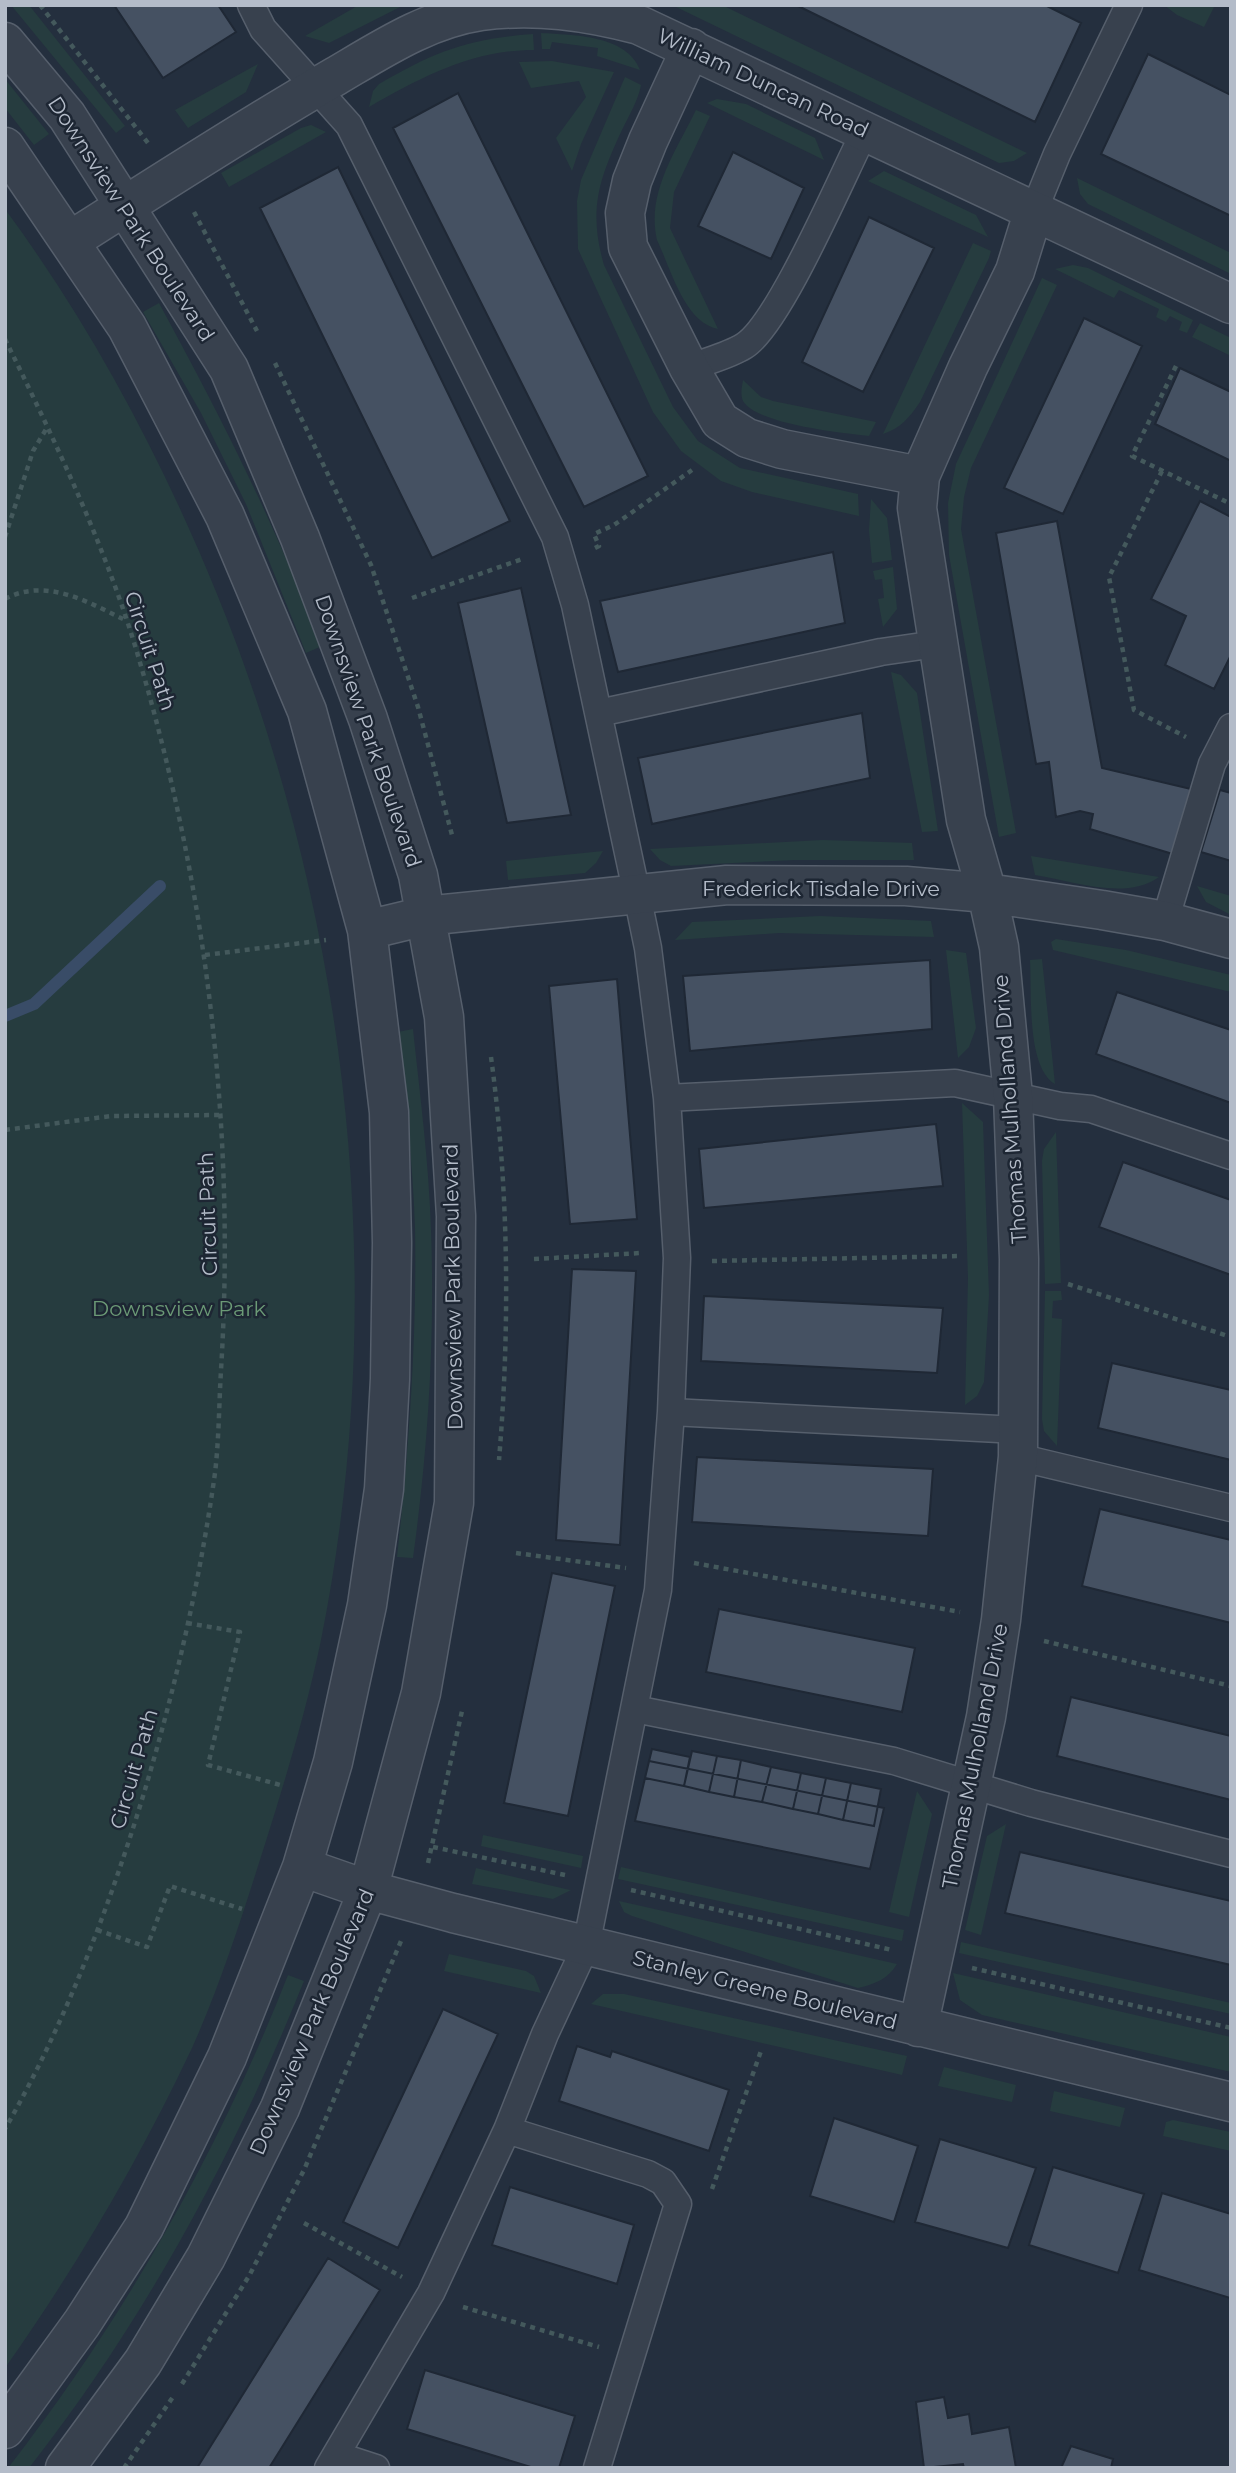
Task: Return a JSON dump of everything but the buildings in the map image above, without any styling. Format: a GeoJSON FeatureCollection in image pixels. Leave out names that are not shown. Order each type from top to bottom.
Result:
{"type":"FeatureCollection","features":[{"type":"Feature","properties":{"kind":"street","name":"William Duncan Road"},"geometry":{"type":"LineString","coordinates":[[70,241],[315,88],[419,28],[479,12],[536,7],[597,13],[639,25],[1231,304]]}},
{"type":"Feature","properties":{"kind":"street","name":"Downsview Park Boulevard"},"geometry":{"type":"LineString","coordinates":[[5,42],[67,116],[127,205],[229,369],[300,538],[368,719],[418,875],[444,1017],[456,1216],[454,1503],[421,1693],[368,1890],[280,2108],[206,2257],[143,2362],[65,2468]]}},
{"type":"Feature","properties":{"kind":"street"},"geometry":{"type":"LineString","coordinates":[[691,48],[644,151],[632,181],[625,213],[628,247],[689,368],[720,421],[747,438],[793,451],[920,476]]}},
{"type":"Feature","properties":{"kind":"street"},"geometry":{"type":"LineString","coordinates":[[5,147],[127,327],[225,516],[307,711],[367,930],[389,1112],[392,1243],[390,1379],[384,1489],[368,1605],[333,1762],[302,1867],[227,2057],[144,2227],[82,2323],[5,2429]]}},
{"type":"Feature","properties":{"kind":"street","name":"Thomas Mulholland Drive"},"geometry":{"type":"LineString","coordinates":[[918,2027],[971,1785],[1001,1620],[1018,1443],[1019,1259],[1013,1096],[1000,955],[987,893],[966,820],[936,644],[917,509],[920,476],[968,367],[1015,271],[1033,213]]}},
{"type":"Feature","properties":{"kind":"street","name":"Frederick Tisdale Drive"},"geometry":{"type":"LineString","coordinates":[[367,930],[425,916],[727,885],[929,887],[987,893],[1164,921],[1231,939]]}},
{"type":"Feature","properties":{"kind":"street","name":"Stanley Greene Boulevard"},"geometry":{"type":"LineString","coordinates":[[302,1867],[368,1890],[586,1946],[1231,2102]]}},
{"type":"Feature","properties":{"kind":"lane"},"geometry":{"type":"LineString","coordinates":[[251,5],[263,29],[349,125],[555,537],[575,605],[648,948],[667,1098],[677,1258],[671,1412],[658,1590],[586,1946],[545,2035],[508,2130],[431,2293],[332,2461],[376,2468]]}},
{"type":"Feature","properties":{"kind":"lane"},"geometry":{"type":"LineString","coordinates":[[1033,213],[1057,154],[1129,5]]}},
{"type":"Feature","properties":{"kind":"lane"},"geometry":{"type":"LineString","coordinates":[[689,368],[745,346],[762,328],[789,285],[865,131]]}},
{"type":"Feature","properties":{"kind":"lane"},"geometry":{"type":"LineString","coordinates":[[598,713],[881,652],[936,644]]}},
{"type":"Feature","properties":{"kind":"lane"},"geometry":{"type":"LineString","coordinates":[[1164,921],[1219,753],[1231,727]]}},
{"type":"Feature","properties":{"kind":"lane"},"geometry":{"type":"LineString","coordinates":[[667,1098],[954,1083],[1060,1106],[1091,1109],[1231,1156]]}},
{"type":"Feature","properties":{"kind":"lane"},"geometry":{"type":"LineString","coordinates":[[671,1412],[1018,1443],[1231,1508]]}},
{"type":"Feature","properties":{"kind":"lane"},"geometry":{"type":"LineString","coordinates":[[635,1709],[894,1762],[1231,1854]]}},
{"type":"Feature","properties":{"kind":"lane"},"geometry":{"type":"LineString","coordinates":[[508,2130],[648,2174],[663,2182],[678,2204],[597,2468]]}},
{"type":"Feature","properties":{"kind":"path"},"geometry":{"type":"LineString","coordinates":[[40,5],[148,143]]}},
{"type":"Feature","properties":{"kind":"path","name":"Circuit Path"},"geometry":{"type":"LineString","coordinates":[[5,339],[48,426],[125,620],[164,751],[205,955],[221,1115],[227,1276],[215,1471],[187,1623],[153,1763],[128,1846],[97,1930],[59,2021],[5,2129]]}},
{"type":"Feature","properties":{"kind":"path"},"geometry":{"type":"LineString","coordinates":[[1176,366],[1132,456],[1231,504]]}},
{"type":"Feature","properties":{"kind":"path"},"geometry":{"type":"LineString","coordinates":[[5,537],[33,451],[48,426]]}},
{"type":"Feature","properties":{"kind":"path"},"geometry":{"type":"LineString","coordinates":[[594,548],[600,546],[594,534],[614,525],[692,470]]}},
{"type":"Feature","properties":{"kind":"path"},"geometry":{"type":"LineString","coordinates":[[1162,471],[1109,577],[1134,710],[1219,753]]}},
{"type":"Feature","properties":{"kind":"path"},"geometry":{"type":"LineString","coordinates":[[412,598],[527,557]]}},
{"type":"Feature","properties":{"kind":"path"},"geometry":{"type":"LineString","coordinates":[[5,599],[43,589],[70,595],[125,620]]}},
{"type":"Feature","properties":{"kind":"path"},"geometry":{"type":"LineString","coordinates":[[205,955],[329,940],[367,930]]}},
{"type":"Feature","properties":{"kind":"path"},"geometry":{"type":"LineString","coordinates":[[5,1130],[111,1116],[221,1115]]}},
{"type":"Feature","properties":{"kind":"path"},"geometry":{"type":"LineString","coordinates":[[534,1259],[642,1253]]}},
{"type":"Feature","properties":{"kind":"path"},"geometry":{"type":"LineString","coordinates":[[727,1262],[961,1256]]}},
{"type":"Feature","properties":{"kind":"path"},"geometry":{"type":"LineString","coordinates":[[1069,1284],[1231,1337]]}},
{"type":"Feature","properties":{"kind":"path"},"geometry":{"type":"LineString","coordinates":[[516,1553],[625,1569]]}},
{"type":"Feature","properties":{"kind":"path"},"geometry":{"type":"LineString","coordinates":[[698,1563],[927,1606]]}},
{"type":"Feature","properties":{"kind":"path"},"geometry":{"type":"LineString","coordinates":[[187,1623],[240,1632],[208,1765],[293,1788]]}},
{"type":"Feature","properties":{"kind":"path"},"geometry":{"type":"LineString","coordinates":[[1044,1641],[1231,1686]]}},
{"type":"Feature","properties":{"kind":"path"},"geometry":{"type":"LineString","coordinates":[[428,1862],[433,1847],[902,1952]]}},
{"type":"Feature","properties":{"kind":"path"},"geometry":{"type":"LineString","coordinates":[[97,1930],[148,1947],[170,1886],[253,1913]]}},
{"type":"Feature","properties":{"kind":"path"},"geometry":{"type":"LineString","coordinates":[[967,1967],[1231,2028]]}},
{"type":"Feature","properties":{"kind":"path"},"geometry":{"type":"LineString","coordinates":[[304,2223],[411,2282]]}},
{"type":"Feature","properties":{"kind":"path"},"geometry":{"type":"LineString","coordinates":[[458,2305],[611,2350]]}},
{"type":"Feature","properties":{"kind":"green space"},"geometry":{"type":"Polygon","coordinates":[[[11,5],[29,5],[125,126],[116,133],[11,5]]]}},
{"type":"Feature","properties":{"kind":"green space"},"geometry":{"type":"Polygon","coordinates":[[[359,5],[404,5],[329,43],[305,36],[359,5]]]}},
{"type":"Feature","properties":{"kind":"green space"},"geometry":{"type":"Polygon","coordinates":[[[672,5],[722,5],[1027,153],[1014,161],[999,163],[672,5]]]}},
{"type":"Feature","properties":{"kind":"green space"},"geometry":{"type":"Polygon","coordinates":[[[1164,5],[1215,5],[1204,27],[1177,15],[1164,5]]]}},
{"type":"Feature","properties":{"kind":"green space"},"geometry":{"type":"Polygon","coordinates":[[[541,33],[583,36],[611,43],[633,58],[640,70],[597,56],[598,48],[552,42],[550,49],[542,49],[541,33]]]}},
{"type":"Feature","properties":{"kind":"green space"},"geometry":{"type":"Polygon","coordinates":[[[533,34],[534,50],[490,55],[448,67],[369,107],[373,91],[379,84],[435,55],[470,43],[533,34]]]}},
{"type":"Feature","properties":{"kind":"green space"},"geometry":{"type":"Polygon","coordinates":[[[552,61],[614,72],[581,144],[572,171],[556,138],[586,97],[579,81],[531,88],[519,62],[552,61]]]}},
{"type":"Feature","properties":{"kind":"green space"},"geometry":{"type":"Polygon","coordinates":[[[258,64],[246,92],[188,128],[175,110],[258,64]]]}},
{"type":"Feature","properties":{"kind":"green space"},"geometry":{"type":"Polygon","coordinates":[[[625,77],[641,85],[636,102],[607,164],[598,195],[599,245],[604,265],[673,407],[698,441],[740,468],[858,494],[859,516],[752,492],[721,481],[681,451],[653,412],[578,249],[577,201],[581,180],[625,77]]]}},
{"type":"Feature","properties":{"kind":"green space"},"geometry":{"type":"Polygon","coordinates":[[[5,79],[49,134],[34,145],[5,108],[5,79]]]}},
{"type":"Feature","properties":{"kind":"green space"},"geometry":{"type":"Polygon","coordinates":[[[717,99],[746,104],[815,138],[824,160],[707,103],[717,99]]]}},
{"type":"Feature","properties":{"kind":"green space"},"geometry":{"type":"Polygon","coordinates":[[[696,110],[710,116],[674,192],[670,228],[718,329],[706,324],[687,305],[657,240],[655,223],[659,189],[696,110]]]}},
{"type":"Feature","properties":{"kind":"green space"},"geometry":{"type":"Polygon","coordinates":[[[311,125],[326,132],[229,187],[221,173],[311,125]]]}},
{"type":"Feature","properties":{"kind":"green space"},"geometry":{"type":"Polygon","coordinates":[[[884,171],[976,215],[988,237],[868,181],[884,171]]]}},
{"type":"Feature","properties":{"kind":"green space"},"geometry":{"type":"Polygon","coordinates":[[[1077,178],[1231,253],[1231,274],[1088,204],[1080,194],[1077,178]]]}},
{"type":"Feature","properties":{"kind":"green space","name":"Downsview Park"},"geometry":{"type":"Polygon","coordinates":[[[5,209],[96,347],[149,444],[217,594],[263,719],[299,846],[327,977],[345,1109],[354,1242],[353,1376],[342,1509],[321,1640],[274,1816],[223,1971],[203,2023],[172,2090],[106,2212],[5,2368],[5,209]]]}},
{"type":"Feature","properties":{"kind":"green space"},"geometry":{"type":"Polygon","coordinates":[[[973,243],[991,251],[989,258],[920,402],[904,422],[883,434],[973,243]]]}},
{"type":"Feature","properties":{"kind":"green space"},"geometry":{"type":"Polygon","coordinates":[[[1073,265],[1088,268],[1193,320],[1187,333],[1179,330],[1182,322],[1170,316],[1166,322],[1156,317],[1159,309],[1119,290],[1114,298],[1055,269],[1073,265]]]}},
{"type":"Feature","properties":{"kind":"green space"},"geometry":{"type":"Polygon","coordinates":[[[1042,278],[1057,285],[971,468],[964,497],[961,529],[1016,833],[999,837],[949,555],[948,503],[956,464],[1042,278]]]}},
{"type":"Feature","properties":{"kind":"green space"},"geometry":{"type":"Polygon","coordinates":[[[159,303],[246,472],[322,646],[306,653],[246,504],[201,413],[143,312],[159,303]]]}},
{"type":"Feature","properties":{"kind":"green space"},"geometry":{"type":"Polygon","coordinates":[[[1200,323],[1231,338],[1231,356],[1192,337],[1200,323]]]}},
{"type":"Feature","properties":{"kind":"green space"},"geometry":{"type":"Polygon","coordinates":[[[743,380],[761,397],[773,401],[876,422],[869,436],[821,430],[765,416],[751,409],[743,401],[743,380]]]}},
{"type":"Feature","properties":{"kind":"green space"},"geometry":{"type":"Polygon","coordinates":[[[871,499],[887,518],[892,560],[872,563],[869,530],[871,499]]]}},
{"type":"Feature","properties":{"kind":"green space"},"geometry":{"type":"Polygon","coordinates":[[[893,567],[897,609],[883,627],[878,599],[884,598],[882,579],[875,580],[873,571],[893,567]]]}},
{"type":"Feature","properties":{"kind":"green space"},"geometry":{"type":"Polygon","coordinates":[[[891,672],[901,675],[917,693],[938,831],[922,832],[891,672]]]}},
{"type":"Feature","properties":{"kind":"green space"},"geometry":{"type":"Polygon","coordinates":[[[822,840],[912,843],[914,860],[795,860],[671,866],[660,860],[650,849],[822,840]]]}},
{"type":"Feature","properties":{"kind":"green space"},"geometry":{"type":"Polygon","coordinates":[[[603,851],[596,863],[585,873],[508,880],[506,861],[603,851]]]}},
{"type":"Feature","properties":{"kind":"green space"},"geometry":{"type":"Polygon","coordinates":[[[1031,856],[1159,877],[1131,888],[1082,885],[1035,875],[1031,856]]]}},
{"type":"Feature","properties":{"kind":"green space"},"geometry":{"type":"Polygon","coordinates":[[[1197,886],[1231,896],[1231,915],[1206,902],[1197,886]]]}},
{"type":"Feature","properties":{"kind":"green space"},"geometry":{"type":"Polygon","coordinates":[[[820,916],[931,921],[934,937],[779,933],[675,940],[692,922],[820,916]]]}},
{"type":"Feature","properties":{"kind":"green space"},"geometry":{"type":"Polygon","coordinates":[[[1056,939],[1126,950],[1231,975],[1231,992],[1053,950],[1051,942],[1056,939]]]}},
{"type":"Feature","properties":{"kind":"green space"},"geometry":{"type":"Polygon","coordinates":[[[946,950],[966,953],[976,1028],[969,1047],[958,1058],[946,950]]]}},
{"type":"Feature","properties":{"kind":"green space"},"geometry":{"type":"Polygon","coordinates":[[[1042,959],[1055,1084],[1039,1062],[1032,1028],[1030,960],[1042,959]]]}},
{"type":"Feature","properties":{"kind":"green space"},"geometry":{"type":"Polygon","coordinates":[[[413,1029],[428,1180],[432,1312],[423,1476],[413,1558],[397,1557],[415,1310],[415,1228],[398,1032],[413,1029]]]}},
{"type":"Feature","properties":{"kind":"green space"},"geometry":{"type":"Polygon","coordinates":[[[962,1103],[983,1122],[989,1295],[984,1382],[977,1396],[965,1405],[968,1278],[962,1103]]]}},
{"type":"Feature","properties":{"kind":"green space"},"geometry":{"type":"Polygon","coordinates":[[[1056,1132],[1061,1283],[1045,1284],[1042,1161],[1044,1149],[1056,1132]]]}},
{"type":"Feature","properties":{"kind":"green space"},"geometry":{"type":"Polygon","coordinates":[[[1045,1291],[1061,1291],[1062,1300],[1053,1301],[1052,1318],[1062,1319],[1057,1446],[1044,1431],[1042,1419],[1045,1291]]]}},
{"type":"Feature","properties":{"kind":"green space"},"geometry":{"type":"Polygon","coordinates":[[[917,1791],[932,1814],[909,1917],[889,1912],[917,1791]]]}},
{"type":"Feature","properties":{"kind":"green space"},"geometry":{"type":"Polygon","coordinates":[[[1006,1824],[981,1935],[965,1930],[987,1836],[1006,1824]]]}},
{"type":"Feature","properties":{"kind":"green space"},"geometry":{"type":"Polygon","coordinates":[[[483,1835],[583,1856],[581,1868],[481,1846],[483,1835]]]}},
{"type":"Feature","properties":{"kind":"green space"},"geometry":{"type":"Polygon","coordinates":[[[621,1867],[904,1930],[902,1941],[618,1879],[621,1867]]]}},
{"type":"Feature","properties":{"kind":"green space"},"geometry":{"type":"Polygon","coordinates":[[[476,1868],[571,1890],[553,1899],[472,1884],[476,1868]]]}},
{"type":"Feature","properties":{"kind":"green space"},"geometry":{"type":"Polygon","coordinates":[[[619,1901],[897,1964],[890,1974],[858,1988],[632,1916],[624,1912],[619,1901]]]}},
{"type":"Feature","properties":{"kind":"green space"},"geometry":{"type":"Polygon","coordinates":[[[961,1942],[1231,2003],[1231,2014],[959,1953],[961,1942]]]}},
{"type":"Feature","properties":{"kind":"green space"},"geometry":{"type":"Polygon","coordinates":[[[449,1954],[526,1971],[534,1976],[541,1993],[444,1971],[449,1954]]]}},
{"type":"Feature","properties":{"kind":"green space"},"geometry":{"type":"Polygon","coordinates":[[[953,1973],[1231,2037],[1231,2072],[982,2015],[960,2000],[953,1973]]]}},
{"type":"Feature","properties":{"kind":"green space"},"geometry":{"type":"Polygon","coordinates":[[[288,1975],[304,1981],[248,2110],[184,2234],[111,2354],[29,2468],[8,2468],[91,2352],[166,2232],[231,2106],[288,1975]]]}},
{"type":"Feature","properties":{"kind":"green space"},"geometry":{"type":"Polygon","coordinates":[[[603,1994],[624,1994],[907,2056],[902,2075],[591,2004],[603,1994]]]}},
{"type":"Feature","properties":{"kind":"green space"},"geometry":{"type":"Polygon","coordinates":[[[944,2067],[1016,2085],[1012,2102],[938,2086],[944,2067]]]}},
{"type":"Feature","properties":{"kind":"green space"},"geometry":{"type":"Polygon","coordinates":[[[1054,2091],[1125,2108],[1120,2127],[1050,2111],[1054,2091]]]}},
{"type":"Feature","properties":{"kind":"green space"},"geometry":{"type":"Polygon","coordinates":[[[1173,2120],[1231,2132],[1231,2151],[1163,2136],[1166,2122],[1173,2120]]]}},
{"type":"Feature","properties":{"kind":"waterway"},"geometry":{"type":"LineString","coordinates":[[5,1016],[34,1004],[160,886]]}}]}
